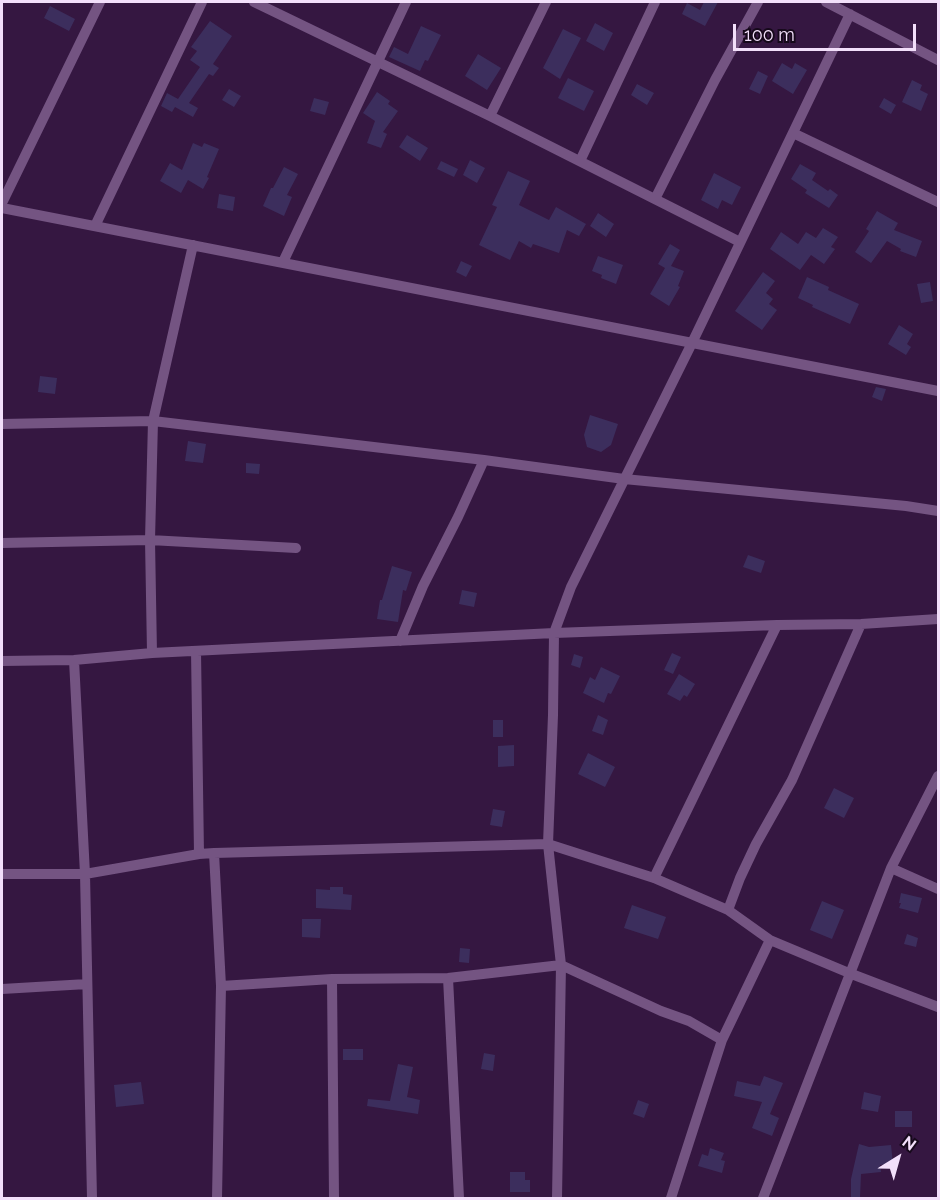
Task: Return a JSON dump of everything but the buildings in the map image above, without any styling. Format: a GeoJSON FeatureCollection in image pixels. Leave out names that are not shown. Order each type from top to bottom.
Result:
{"type":"FeatureCollection","features":[{"type":"Feature","properties":{"kind":"street"},"geometry":{"type":"LineString","coordinates":[[2,203],[100,2]]}},
{"type":"Feature","properties":{"kind":"street"},"geometry":{"type":"LineString","coordinates":[[95,226],[202,2]]}},
{"type":"Feature","properties":{"kind":"street"},"geometry":{"type":"LineString","coordinates":[[254,2],[490,116],[740,242]]}},
{"type":"Feature","properties":{"kind":"street"},"geometry":{"type":"LineString","coordinates":[[283,262],[406,2]]}},
{"type":"Feature","properties":{"kind":"street"},"geometry":{"type":"LineString","coordinates":[[490,116],[546,2]]}},
{"type":"Feature","properties":{"kind":"street"},"geometry":{"type":"LineString","coordinates":[[580,161],[655,2]]}},
{"type":"Feature","properties":{"kind":"street"},"geometry":{"type":"LineString","coordinates":[[655,199],[715,80],[758,2]]}},
{"type":"Feature","properties":{"kind":"street"},"geometry":{"type":"LineString","coordinates":[[826,2],[939,60]]}},
{"type":"Feature","properties":{"kind":"street"},"geometry":{"type":"LineString","coordinates":[[557,1198],[561,965],[548,844],[554,633],[571,587],[692,343],[850,14]]}},
{"type":"Feature","properties":{"kind":"street"},"geometry":{"type":"LineString","coordinates":[[794,133],[939,202]]}},
{"type":"Feature","properties":{"kind":"street"},"geometry":{"type":"LineString","coordinates":[[2,208],[939,391]]}},
{"type":"Feature","properties":{"kind":"street"},"geometry":{"type":"LineString","coordinates":[[152,653],[150,540],[153,421],[193,245]]}},
{"type":"Feature","properties":{"kind":"street"},"geometry":{"type":"LineString","coordinates":[[2,424],[153,421],[624,479],[939,511]]}},
{"type":"Feature","properties":{"kind":"street"},"geometry":{"type":"LineString","coordinates":[[400,641],[423,586],[458,518],[484,460]]}},
{"type":"Feature","properties":{"kind":"street"},"geometry":{"type":"LineString","coordinates":[[2,543],[150,540],[296,548]]}},
{"type":"Feature","properties":{"kind":"street"},"geometry":{"type":"LineString","coordinates":[[2,661],[74,660],[152,653],[554,633],[861,624],[939,619]]}},
{"type":"Feature","properties":{"kind":"street"},"geometry":{"type":"LineString","coordinates":[[728,910],[756,844],[792,780],[861,624]]}},
{"type":"Feature","properties":{"kind":"street"},"geometry":{"type":"LineString","coordinates":[[654,878],[777,625]]}},
{"type":"Feature","properties":{"kind":"street"},"geometry":{"type":"LineString","coordinates":[[196,651],[199,854]]}},
{"type":"Feature","properties":{"kind":"street"},"geometry":{"type":"LineString","coordinates":[[74,660],[85,874],[92,1198]]}},
{"type":"Feature","properties":{"kind":"street"},"geometry":{"type":"LineString","coordinates":[[763,1198],[891,868],[939,776]]}},
{"type":"Feature","properties":{"kind":"street"},"geometry":{"type":"LineString","coordinates":[[2,874],[85,874],[199,854],[548,844],[654,878],[728,910],[770,940],[939,1007]]}},
{"type":"Feature","properties":{"kind":"street"},"geometry":{"type":"LineString","coordinates":[[214,854],[221,987],[217,1198]]}},
{"type":"Feature","properties":{"kind":"street"},"geometry":{"type":"LineString","coordinates":[[891,868],[939,889]]}},
{"type":"Feature","properties":{"kind":"street"},"geometry":{"type":"LineString","coordinates":[[671,1198],[722,1040],[770,940]]}},
{"type":"Feature","properties":{"kind":"street"},"geometry":{"type":"LineString","coordinates":[[221,987],[332,979],[448,978],[561,965],[661,1011],[689,1021],[722,1040]]}},
{"type":"Feature","properties":{"kind":"street"},"geometry":{"type":"LineString","coordinates":[[448,978],[459,1198]]}},
{"type":"Feature","properties":{"kind":"street"},"geometry":{"type":"LineString","coordinates":[[332,979],[334,1198]]}},
{"type":"Feature","properties":{"kind":"street"},"geometry":{"type":"LineString","coordinates":[[2,989],[87,984]]}}]}
